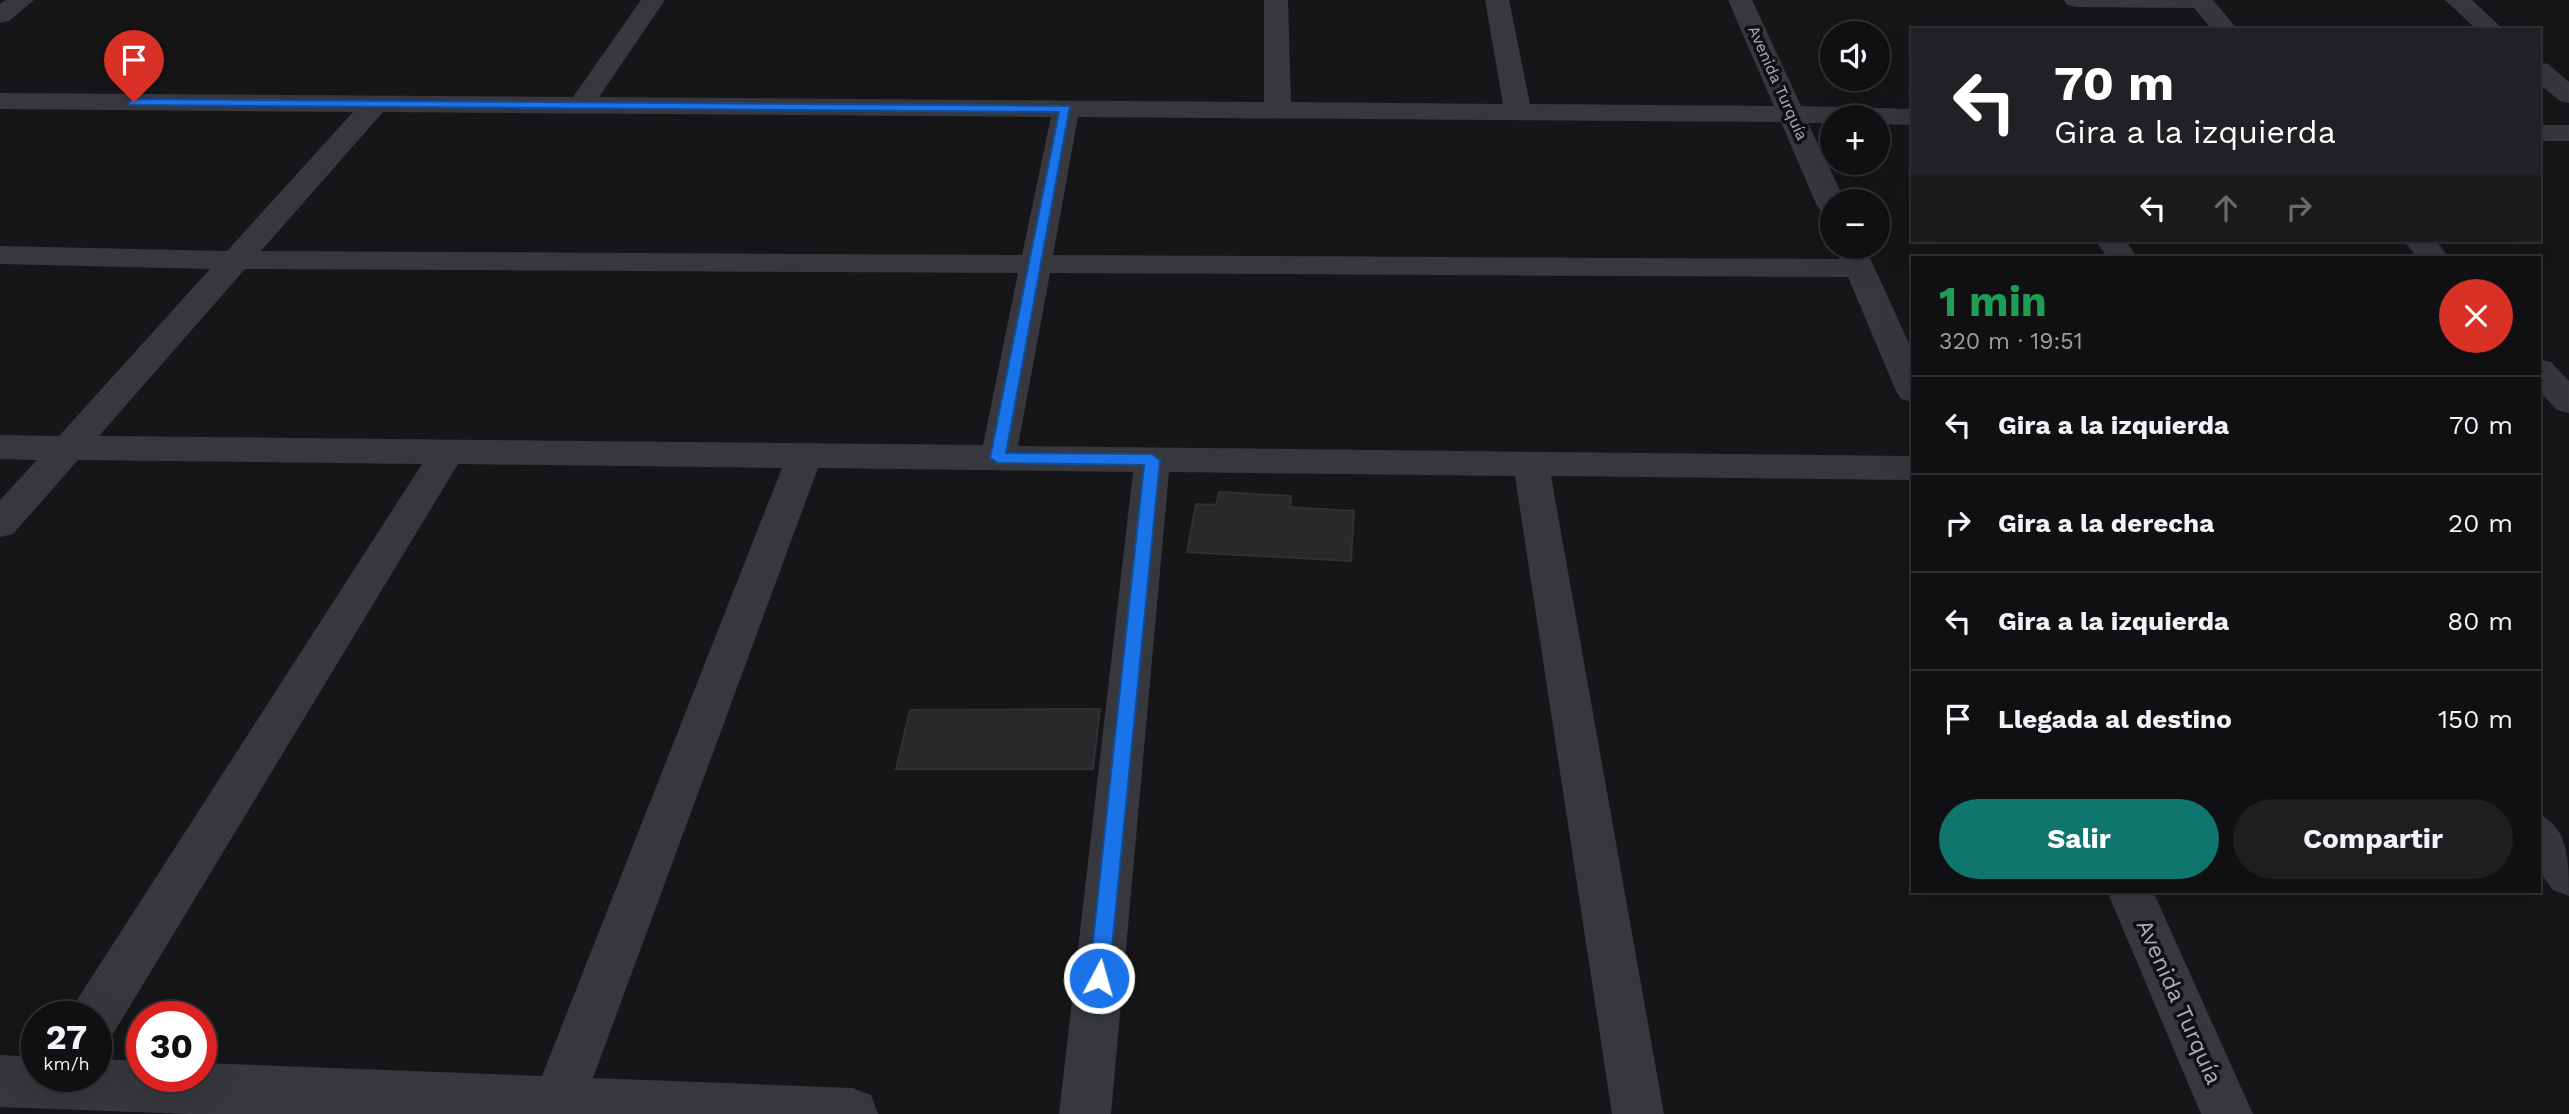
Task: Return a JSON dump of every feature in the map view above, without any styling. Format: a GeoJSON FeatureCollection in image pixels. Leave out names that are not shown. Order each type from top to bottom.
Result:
{"type":"FeatureCollection","features":[{"type":"Feature","properties":{"kind":"street"},"geometry":{"type":"LineString","coordinates":[[0,16],[22,0]]}},
{"type":"Feature","properties":{"kind":"street"},"geometry":{"type":"LineString","coordinates":[[580,106],[653,0]]}},
{"type":"Feature","properties":{"kind":"street"},"geometry":{"type":"LineString","coordinates":[[1276,0],[1278,110]]}},
{"type":"Feature","properties":{"kind":"street"},"geometry":{"type":"LineString","coordinates":[[1497,0],[1518,112]]}},
{"type":"Feature","properties":{"kind":"street","name":"Avenida Turquía"},"geometry":{"type":"LineString","coordinates":[[1740,0],[1825,189]]}},
{"type":"Feature","properties":{"kind":"street"},"geometry":{"type":"LineString","coordinates":[[2076,0],[2201,1],[2225,28]]}},
{"type":"Feature","properties":{"kind":"street"},"geometry":{"type":"LineString","coordinates":[[2458,0],[2491,28]]}},
{"type":"Feature","properties":{"kind":"street"},"geometry":{"type":"LineString","coordinates":[[2541,71],[2569,94]]}},
{"type":"Feature","properties":{"kind":"street"},"geometry":{"type":"LineString","coordinates":[[0,102],[1911,117]]}},
{"type":"Feature","properties":{"kind":"street"},"geometry":{"type":"LineString","coordinates":[[0,524],[375,104]]}},
{"type":"Feature","properties":{"kind":"street"},"geometry":{"type":"LineString","coordinates":[[998,458],[1066,109]]}},
{"type":"Feature","properties":{"kind":"street"},"geometry":{"type":"LineString","coordinates":[[2541,133],[2569,134]]}},
{"type":"Feature","properties":{"kind":"street"},"geometry":{"type":"LineString","coordinates":[[2420,242],[2433,256]]}},
{"type":"Feature","properties":{"kind":"street"},"geometry":{"type":"LineString","coordinates":[[0,255],[237,260],[1035,264],[1820,257]]}},
{"type":"Feature","properties":{"kind":"street"},"geometry":{"type":"LineString","coordinates":[[1856,259],[1911,386]]}},
{"type":"Feature","properties":{"kind":"street"},"geometry":{"type":"LineString","coordinates":[[2541,372],[2569,402]]}},
{"type":"Feature","properties":{"kind":"street"},"geometry":{"type":"LineString","coordinates":[[0,447],[1911,468]]}},
{"type":"Feature","properties":{"kind":"street"},"geometry":{"type":"LineString","coordinates":[[105,1001],[448,452]]}},
{"type":"Feature","properties":{"kind":"street"},"geometry":{"type":"LineString","coordinates":[[555,1108],[805,456]]}},
{"type":"Feature","properties":{"kind":"street"},"geometry":{"type":"LineString","coordinates":[[1085,1114],[1152,460]]}},
{"type":"Feature","properties":{"kind":"street"},"geometry":{"type":"LineString","coordinates":[[1531,464],[1638,1114]]}},
{"type":"Feature","properties":{"kind":"street"},"geometry":{"type":"LineString","coordinates":[[2541,837],[2569,875]]}},
{"type":"Feature","properties":{"kind":"street","name":"Avenida Turquía"},"geometry":{"type":"LineString","coordinates":[[2131,893],[2227,1114]]}},
{"type":"Feature","properties":{"kind":"street"},"geometry":{"type":"LineString","coordinates":[[0,1081],[21,1080]]}},
{"type":"Feature","properties":{"kind":"street"},"geometry":{"type":"LineString","coordinates":[[112,1082],[555,1108],[852,1114]]}},
{"type":"Feature","properties":{"kind":"building"},"geometry":{"type":"Polygon","coordinates":[[[1219,492],[1291,496],[1290,507],[1354,511],[1351,561],[1187,552],[1196,504],[1216,505],[1219,492]]]}},
{"type":"Feature","properties":{"kind":"building"},"geometry":{"type":"Polygon","coordinates":[[[1100,709],[1093,769],[896,769],[910,710],[1100,709]]]}},
{"type":"Feature","properties":{"kind":"route"},"geometry":{"type":"LineString","coordinates":[[134,102],[1066,109],[998,458],[1152,460],[1099,978]]}}]}
